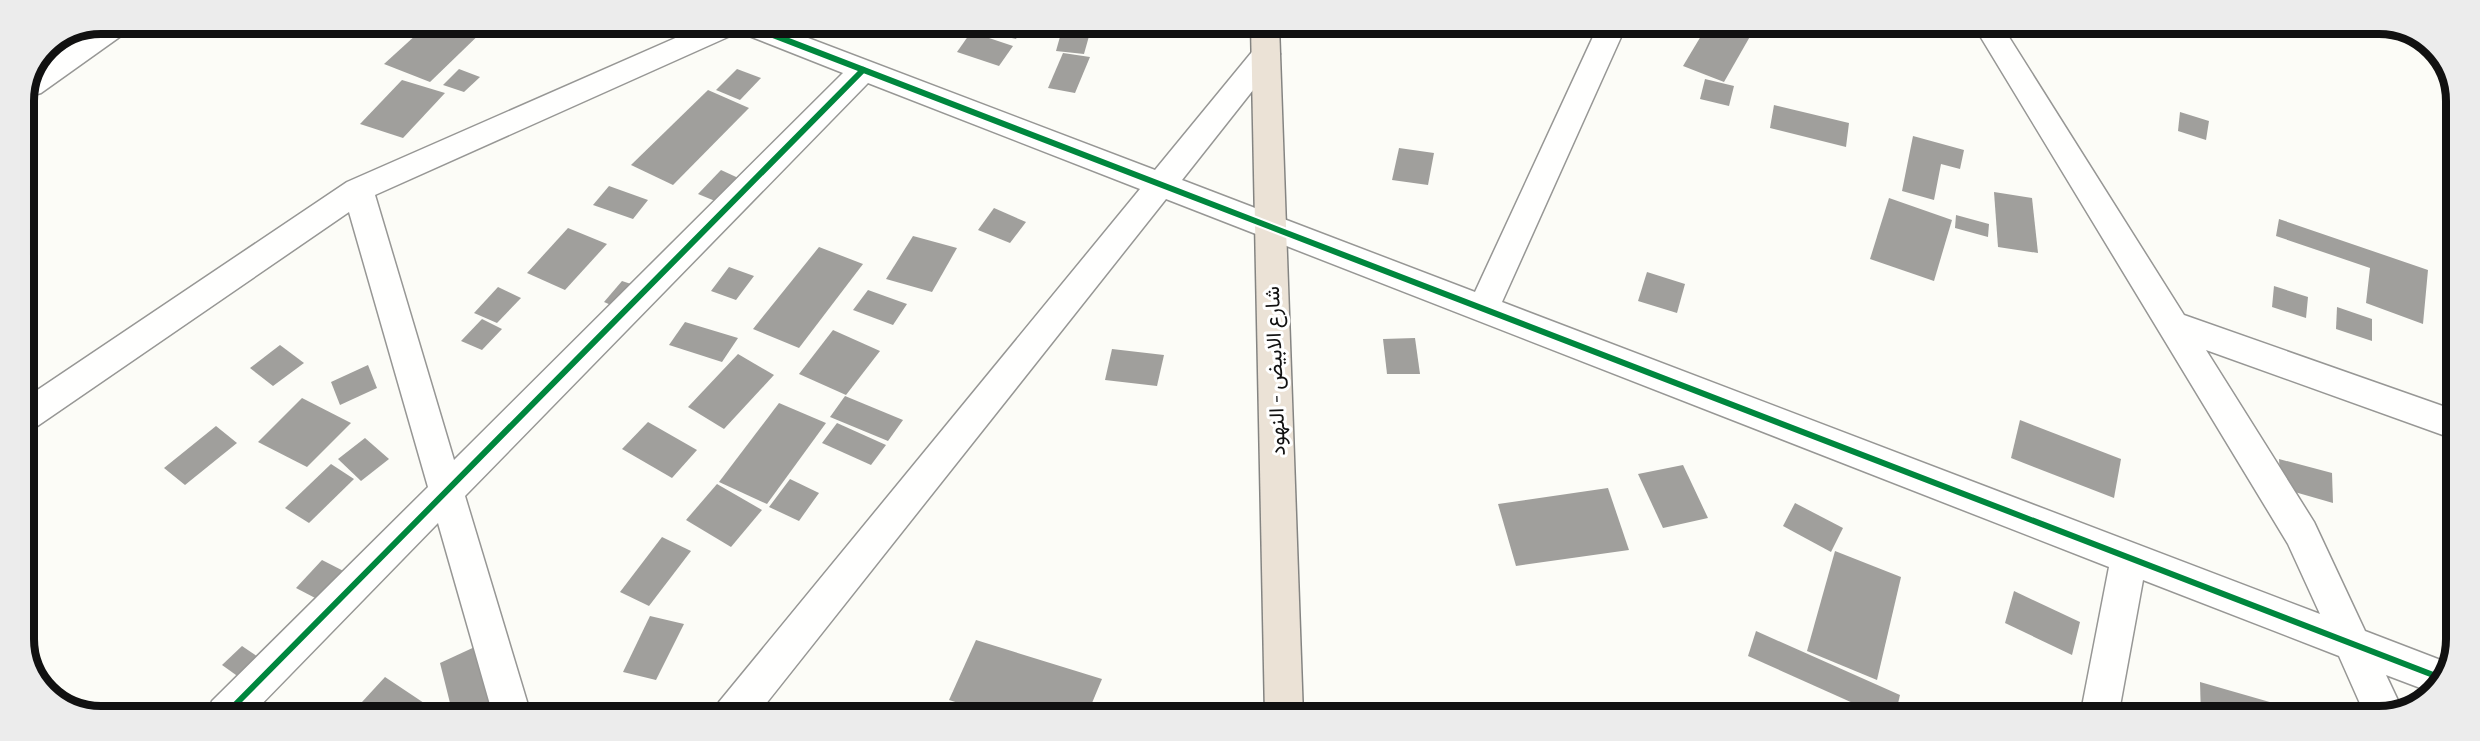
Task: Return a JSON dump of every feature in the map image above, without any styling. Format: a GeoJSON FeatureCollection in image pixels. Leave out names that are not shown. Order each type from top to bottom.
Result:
{"type":"FeatureCollection","features":[{"type":"Feature","properties":{"kind":"highway","name":"شارع الابيض - النهود"},"geometry":{"type":"LineString","coordinates":[[1266,40],[1284,706]]}},
{"type":"Feature","properties":{"kind":"street"},"geometry":{"type":"LineString","coordinates":[[39,80],[102,35]]}},
{"type":"Feature","properties":{"kind":"street"},"geometry":{"type":"LineString","coordinates":[[35,410],[358,190],[707,35]]}},
{"type":"Feature","properties":{"kind":"street"},"geometry":{"type":"LineString","coordinates":[[773,35],[2435,676]]}},
{"type":"Feature","properties":{"kind":"street"},"geometry":{"type":"LineString","coordinates":[[1482,310],[1608,35]]}},
{"type":"Feature","properties":{"kind":"street"},"geometry":{"type":"LineString","coordinates":[[1994,35],[2301,533],[2381,706]]}},
{"type":"Feature","properties":{"kind":"street"},"geometry":{"type":"LineString","coordinates":[[740,706],[1160,186],[1266,40]]}},
{"type":"Feature","properties":{"kind":"street"},"geometry":{"type":"LineString","coordinates":[[234,706],[863,70]]}},
{"type":"Feature","properties":{"kind":"street"},"geometry":{"type":"LineString","coordinates":[[358,190],[509,706]]}},
{"type":"Feature","properties":{"kind":"street"},"geometry":{"type":"LineString","coordinates":[[2171,324],[2446,421]]}},
{"type":"Feature","properties":{"kind":"street"},"geometry":{"type":"LineString","coordinates":[[2101,706],[2128,558]]}},
{"type":"Feature","properties":{"kind":"building"},"geometry":{"type":"Polygon","coordinates":[[[416,35],[479,35],[430,82],[384,64],[416,35]]]}},
{"type":"Feature","properties":{"kind":"building"},"geometry":{"type":"Polygon","coordinates":[[[969,35],[980,35],[1013,46],[999,66],[957,52],[969,35]]]}},
{"type":"Feature","properties":{"kind":"building"},"geometry":{"type":"Polygon","coordinates":[[[999,35],[1018,35],[1016,39],[999,35]]]}},
{"type":"Feature","properties":{"kind":"building"},"geometry":{"type":"Polygon","coordinates":[[[1060,35],[1089,35],[1084,54],[1056,51],[1060,35]]]}},
{"type":"Feature","properties":{"kind":"building"},"geometry":{"type":"Polygon","coordinates":[[[1702,35],[1751,35],[1724,82],[1683,66],[1702,35]]]}},
{"type":"Feature","properties":{"kind":"building"},"geometry":{"type":"Polygon","coordinates":[[[1063,53],[1090,57],[1075,93],[1048,88],[1063,53]]]}},
{"type":"Feature","properties":{"kind":"building"},"geometry":{"type":"Polygon","coordinates":[[[459,69],[480,77],[464,92],[443,85],[459,69]]]}},
{"type":"Feature","properties":{"kind":"building"},"geometry":{"type":"Polygon","coordinates":[[[737,69],[761,78],[740,100],[716,90],[737,69]]]}},
{"type":"Feature","properties":{"kind":"building"},"geometry":{"type":"Polygon","coordinates":[[[1705,79],[1734,86],[1729,106],[1700,99],[1705,79]]]}},
{"type":"Feature","properties":{"kind":"building"},"geometry":{"type":"Polygon","coordinates":[[[402,80],[445,93],[403,138],[360,124],[402,80]]]}},
{"type":"Feature","properties":{"kind":"building"},"geometry":{"type":"Polygon","coordinates":[[[708,90],[749,108],[673,185],[631,165],[708,90]]]}},
{"type":"Feature","properties":{"kind":"building"},"geometry":{"type":"Polygon","coordinates":[[[1774,105],[1849,123],[1846,147],[1770,128],[1774,105]]]}},
{"type":"Feature","properties":{"kind":"building"},"geometry":{"type":"Polygon","coordinates":[[[2180,112],[2209,121],[2206,140],[2178,131],[2180,112]]]}},
{"type":"Feature","properties":{"kind":"building"},"geometry":{"type":"Polygon","coordinates":[[[1913,136],[1964,150],[1960,169],[1941,164],[1934,200],[1902,191],[1913,136]]]}},
{"type":"Feature","properties":{"kind":"building"},"geometry":{"type":"Polygon","coordinates":[[[1399,148],[1434,153],[1428,185],[1392,180],[1399,148]]]}},
{"type":"Feature","properties":{"kind":"building"},"geometry":{"type":"Polygon","coordinates":[[[721,170],[747,182],[725,205],[698,194],[721,170]]]}},
{"type":"Feature","properties":{"kind":"building"},"geometry":{"type":"Polygon","coordinates":[[[609,186],[648,200],[633,219],[593,205],[609,186]]]}},
{"type":"Feature","properties":{"kind":"building"},"geometry":{"type":"Polygon","coordinates":[[[1994,192],[2032,198],[2038,253],[1998,247],[1994,192]]]}},
{"type":"Feature","properties":{"kind":"building"},"geometry":{"type":"Polygon","coordinates":[[[1889,198],[1952,220],[1934,281],[1870,259],[1889,198]]]}},
{"type":"Feature","properties":{"kind":"building"},"geometry":{"type":"Polygon","coordinates":[[[994,208],[1026,222],[1010,243],[978,230],[994,208]]]}},
{"type":"Feature","properties":{"kind":"building"},"geometry":{"type":"Polygon","coordinates":[[[1956,215],[1989,224],[1988,237],[1955,228],[1956,215]]]}},
{"type":"Feature","properties":{"kind":"building"},"geometry":{"type":"Polygon","coordinates":[[[2279,219],[2428,270],[2423,324],[2366,303],[2370,268],[2276,236],[2279,219]]]}},
{"type":"Feature","properties":{"kind":"building"},"geometry":{"type":"Polygon","coordinates":[[[568,228],[607,244],[565,290],[527,273],[568,228]]]}},
{"type":"Feature","properties":{"kind":"building"},"geometry":{"type":"Polygon","coordinates":[[[913,236],[957,248],[932,292],[886,279],[913,236]]]}},
{"type":"Feature","properties":{"kind":"building"},"geometry":{"type":"Polygon","coordinates":[[[819,247],[863,264],[799,348],[753,329],[819,247]]]}},
{"type":"Feature","properties":{"kind":"building"},"geometry":{"type":"Polygon","coordinates":[[[729,267],[754,276],[736,300],[711,291],[729,267]]]}},
{"type":"Feature","properties":{"kind":"building"},"geometry":{"type":"Polygon","coordinates":[[[1647,272],[1685,284],[1677,313],[1638,301],[1647,272]]]}},
{"type":"Feature","properties":{"kind":"building"},"geometry":{"type":"Polygon","coordinates":[[[622,281],[643,288],[625,311],[604,302],[622,281]]]}},
{"type":"Feature","properties":{"kind":"building"},"geometry":{"type":"Polygon","coordinates":[[[2274,286],[2308,297],[2306,318],[2272,307],[2274,286]]]}},
{"type":"Feature","properties":{"kind":"building"},"geometry":{"type":"Polygon","coordinates":[[[498,287],[521,298],[497,323],[474,313],[498,287]]]}},
{"type":"Feature","properties":{"kind":"building"},"geometry":{"type":"Polygon","coordinates":[[[868,290],[907,304],[893,325],[853,310],[868,290]]]}},
{"type":"Feature","properties":{"kind":"building"},"geometry":{"type":"Polygon","coordinates":[[[2337,307],[2372,319],[2372,341],[2336,329],[2337,307]]]}},
{"type":"Feature","properties":{"kind":"building"},"geometry":{"type":"Polygon","coordinates":[[[482,319],[502,329],[482,350],[461,341],[482,319]]]}},
{"type":"Feature","properties":{"kind":"building"},"geometry":{"type":"Polygon","coordinates":[[[685,322],[738,338],[722,362],[669,345],[685,322]]]}},
{"type":"Feature","properties":{"kind":"building"},"geometry":{"type":"Polygon","coordinates":[[[833,330],[880,351],[846,395],[799,374],[833,330]]]}},
{"type":"Feature","properties":{"kind":"building"},"geometry":{"type":"Polygon","coordinates":[[[1415,338],[1420,374],[1387,374],[1383,339],[1415,338]]]}},
{"type":"Feature","properties":{"kind":"building"},"geometry":{"type":"Polygon","coordinates":[[[280,345],[304,363],[273,386],[250,368],[280,345]]]}},
{"type":"Feature","properties":{"kind":"building"},"geometry":{"type":"Polygon","coordinates":[[[1112,349],[1164,355],[1157,386],[1105,380],[1112,349]]]}},
{"type":"Feature","properties":{"kind":"building"},"geometry":{"type":"Polygon","coordinates":[[[738,354],[774,375],[724,429],[688,407],[738,354]]]}},
{"type":"Feature","properties":{"kind":"building"},"geometry":{"type":"Polygon","coordinates":[[[368,365],[377,388],[340,405],[331,382],[368,365]]]}},
{"type":"Feature","properties":{"kind":"building"},"geometry":{"type":"Polygon","coordinates":[[[845,396],[903,420],[888,441],[830,417],[845,396]]]}},
{"type":"Feature","properties":{"kind":"building"},"geometry":{"type":"Polygon","coordinates":[[[302,398],[351,423],[307,467],[258,442],[302,398]]]}},
{"type":"Feature","properties":{"kind":"building"},"geometry":{"type":"Polygon","coordinates":[[[779,403],[826,423],[767,504],[719,482],[779,403]]]}},
{"type":"Feature","properties":{"kind":"building"},"geometry":{"type":"Polygon","coordinates":[[[2020,420],[2121,459],[2114,498],[2011,458],[2020,420]]]}},
{"type":"Feature","properties":{"kind":"building"},"geometry":{"type":"Polygon","coordinates":[[[648,422],[697,450],[672,478],[622,449],[648,422]]]}},
{"type":"Feature","properties":{"kind":"building"},"geometry":{"type":"Polygon","coordinates":[[[837,423],[886,445],[871,465],[822,443],[837,423]]]}},
{"type":"Feature","properties":{"kind":"building"},"geometry":{"type":"Polygon","coordinates":[[[216,426],[237,443],[185,485],[164,468],[216,426]]]}},
{"type":"Feature","properties":{"kind":"building"},"geometry":{"type":"Polygon","coordinates":[[[365,438],[389,459],[361,481],[338,459],[365,438]]]}},
{"type":"Feature","properties":{"kind":"building"},"geometry":{"type":"Polygon","coordinates":[[[2279,459],[2332,473],[2333,503],[2281,488],[2279,459]]]}},
{"type":"Feature","properties":{"kind":"building"},"geometry":{"type":"Polygon","coordinates":[[[331,464],[354,479],[309,523],[285,508],[331,464]]]}},
{"type":"Feature","properties":{"kind":"building"},"geometry":{"type":"Polygon","coordinates":[[[1683,465],[1708,518],[1663,528],[1638,474],[1683,465]]]}},
{"type":"Feature","properties":{"kind":"building"},"geometry":{"type":"Polygon","coordinates":[[[790,479],[819,493],[799,521],[769,507],[790,479]]]}},
{"type":"Feature","properties":{"kind":"building"},"geometry":{"type":"Polygon","coordinates":[[[717,484],[762,510],[731,547],[686,520],[717,484]]]}},
{"type":"Feature","properties":{"kind":"building"},"geometry":{"type":"Polygon","coordinates":[[[1608,488],[1629,550],[1516,566],[1498,504],[1608,488]]]}},
{"type":"Feature","properties":{"kind":"building"},"geometry":{"type":"Polygon","coordinates":[[[1795,503],[1843,528],[1831,552],[1783,526],[1795,503]]]}},
{"type":"Feature","properties":{"kind":"building"},"geometry":{"type":"Polygon","coordinates":[[[2444,524],[2446,550],[2444,549],[2444,524]]]}},
{"type":"Feature","properties":{"kind":"building"},"geometry":{"type":"Polygon","coordinates":[[[662,537],[691,551],[649,606],[620,592],[662,537]]]}},
{"type":"Feature","properties":{"kind":"building"},"geometry":{"type":"Polygon","coordinates":[[[1835,551],[1901,577],[1877,680],[1807,651],[1835,551]]]}},
{"type":"Feature","properties":{"kind":"building"},"geometry":{"type":"Polygon","coordinates":[[[322,560],[369,584],[344,613],[296,588],[322,560]]]}},
{"type":"Feature","properties":{"kind":"building"},"geometry":{"type":"Polygon","coordinates":[[[2442,570],[2446,571],[2446,622],[2443,621],[2442,570]]]}},
{"type":"Feature","properties":{"kind":"building"},"geometry":{"type":"Polygon","coordinates":[[[2014,591],[2080,622],[2072,655],[2005,623],[2014,591]]]}},
{"type":"Feature","properties":{"kind":"building"},"geometry":{"type":"Polygon","coordinates":[[[650,616],[684,624],[656,680],[623,672],[650,616]]]}},
{"type":"Feature","properties":{"kind":"building"},"geometry":{"type":"Polygon","coordinates":[[[1756,631],[1900,695],[1897,706],[1860,706],[1748,656],[1756,631]]]}},
{"type":"Feature","properties":{"kind":"building"},"geometry":{"type":"Polygon","coordinates":[[[976,640],[1102,679],[1091,706],[968,706],[949,700],[976,640]]]}},
{"type":"Feature","properties":{"kind":"building"},"geometry":{"type":"Polygon","coordinates":[[[479,645],[496,706],[451,706],[440,663],[479,645]]]}},
{"type":"Feature","properties":{"kind":"building"},"geometry":{"type":"Polygon","coordinates":[[[242,646],[261,659],[264,695],[222,665],[242,646]]]}},
{"type":"Feature","properties":{"kind":"building"},"geometry":{"type":"Polygon","coordinates":[[[385,677],[428,706],[358,706],[385,677]]]}},
{"type":"Feature","properties":{"kind":"building"},"geometry":{"type":"Polygon","coordinates":[[[2200,682],[2283,706],[2201,706],[2200,682]]]}},
{"type":"Feature","properties":{"kind":"cycle path"},"geometry":{"type":"LineString","coordinates":[[773,35],[2435,676]]}},
{"type":"Feature","properties":{"kind":"cycle path"},"geometry":{"type":"LineString","coordinates":[[234,706],[863,70]]}}]}
